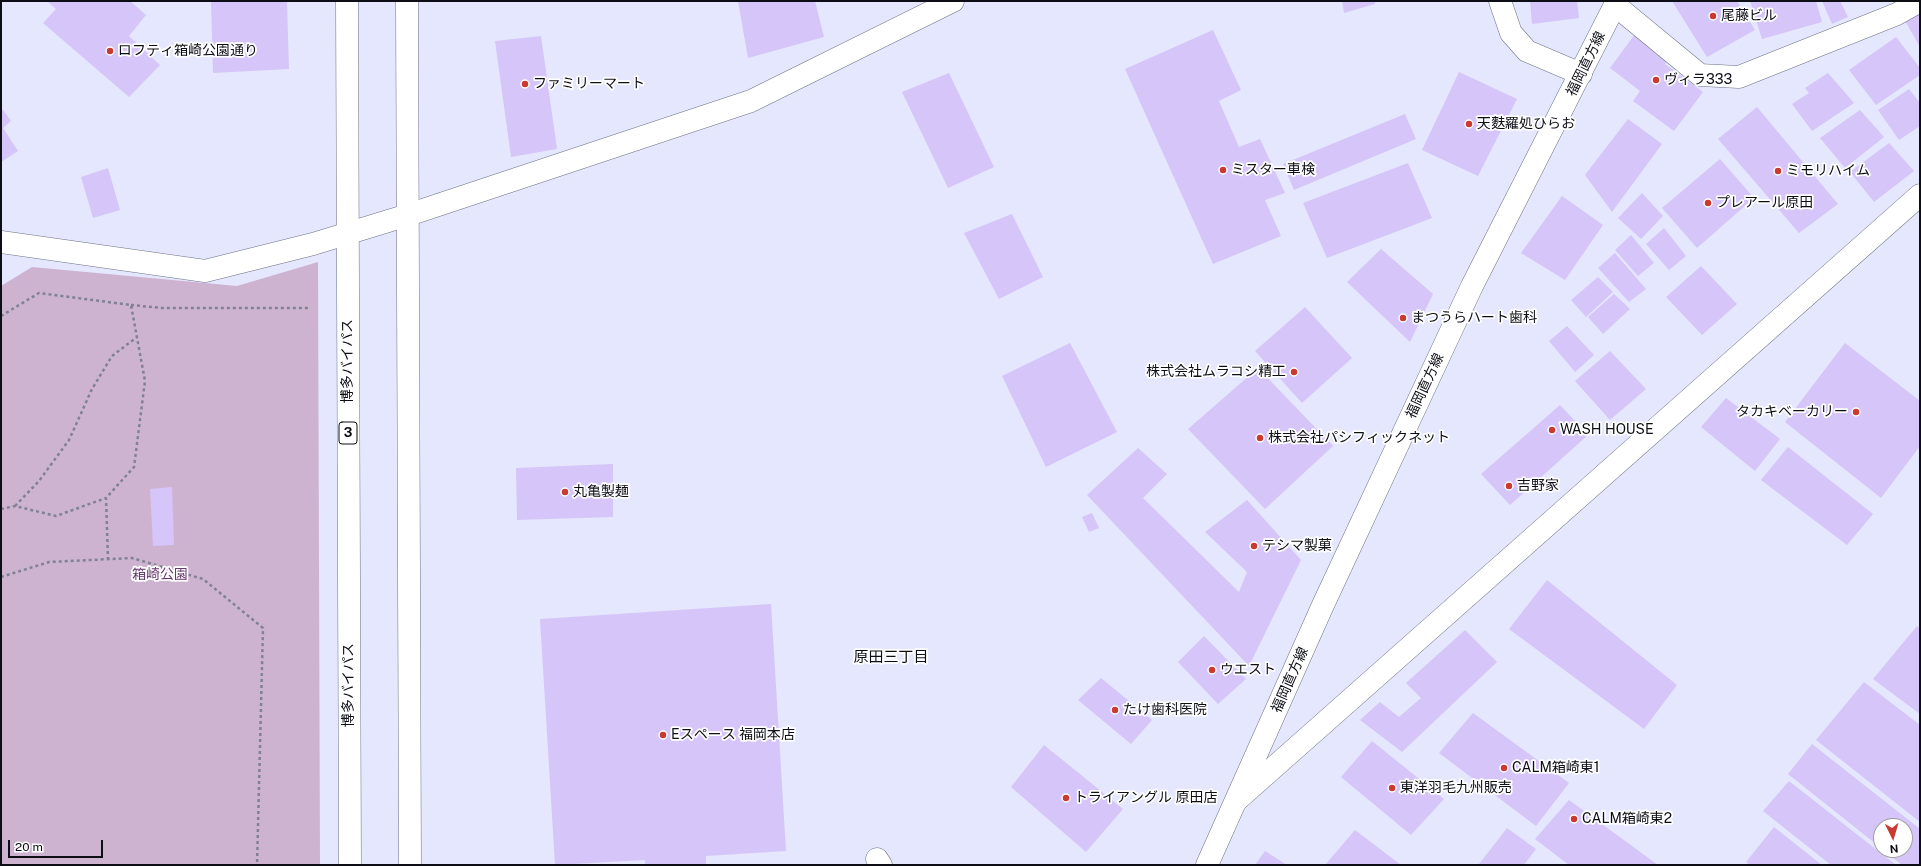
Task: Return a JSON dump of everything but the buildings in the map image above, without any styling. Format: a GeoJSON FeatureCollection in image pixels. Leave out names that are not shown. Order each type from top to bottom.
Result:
{"type":"FeatureCollection","features":[{"type":"Feature","properties":{"kind":"main road","name":"博多バイパス"},"geometry":{"type":"LineString","coordinates":[[347,1],[350,865]]}},
{"type":"Feature","properties":{"kind":"main road"},"geometry":{"type":"LineString","coordinates":[[407,1],[410,865]]}},
{"type":"Feature","properties":{"kind":"main road"},"geometry":{"type":"LineString","coordinates":[[1,242],[205,271],[313,244],[408,215],[751,101],[952,1]]}},
{"type":"Feature","properties":{"kind":"main road"},"geometry":{"type":"LineString","coordinates":[[1500,1],[1511,33],[1527,51],[1581,74]]}},
{"type":"Feature","properties":{"kind":"main road"},"geometry":{"type":"LineString","coordinates":[[1616,3],[1700,75],[1739,77],[1897,14],[1920,1]]}},
{"type":"Feature","properties":{"kind":"main road","name":"福岡直方線"},"geometry":{"type":"LineString","coordinates":[[1207,865],[1323,605],[1472,286],[1616,3]]}},
{"type":"Feature","properties":{"kind":"main road"},"geometry":{"type":"LineString","coordinates":[[1237,800],[1920,195]]}},
{"type":"Feature","properties":{"kind":"path"},"geometry":{"type":"LineString","coordinates":[[1,316],[39,293],[162,308],[309,308]]}},
{"type":"Feature","properties":{"kind":"path"},"geometry":{"type":"LineString","coordinates":[[1,509],[15,506],[56,516],[106,498],[134,467],[145,381],[131,305]]}},
{"type":"Feature","properties":{"kind":"path"},"geometry":{"type":"LineString","coordinates":[[15,506],[39,482],[69,440],[92,389],[112,356],[137,337]]}},
{"type":"Feature","properties":{"kind":"path"},"geometry":{"type":"LineString","coordinates":[[106,498],[108,559]]}},
{"type":"Feature","properties":{"kind":"path"},"geometry":{"type":"LineString","coordinates":[[1,577],[49,562],[132,558],[203,579],[263,628],[257,865]]}},
{"type":"Feature","properties":{"kind":"green space","name":"箱崎公園"},"geometry":{"type":"Polygon","coordinates":[[[318,262],[320,865],[1,865],[1,286],[32,267],[237,286],[318,262]]]}},
{"type":"Feature","properties":{"kind":"place","name":"尾藤ビル"},"geometry":{"type":"Point","coordinates":[1713,16]}},
{"type":"Feature","properties":{"kind":"place","name":"ロフティ箱崎公園通り"},"geometry":{"type":"Point","coordinates":[110,51]}},
{"type":"Feature","properties":{"kind":"place","name":"ヴィラ333"},"geometry":{"type":"Point","coordinates":[1656,80]}},
{"type":"Feature","properties":{"kind":"place","name":"ファミリーマート"},"geometry":{"type":"Point","coordinates":[525,84]}},
{"type":"Feature","properties":{"kind":"place","name":"天麩羅処ひらお"},"geometry":{"type":"Point","coordinates":[1469,124]}},
{"type":"Feature","properties":{"kind":"place","name":"ミスター車検"},"geometry":{"type":"Point","coordinates":[1223,170]}},
{"type":"Feature","properties":{"kind":"place","name":"ミモリハイム"},"geometry":{"type":"Point","coordinates":[1778,171]}},
{"type":"Feature","properties":{"kind":"place","name":"プレアール原田"},"geometry":{"type":"Point","coordinates":[1708,203]}},
{"type":"Feature","properties":{"kind":"place","name":"まつうらハート歯科"},"geometry":{"type":"Point","coordinates":[1403,318]}},
{"type":"Feature","properties":{"kind":"place","name":"株式会社ムラコシ精工"},"geometry":{"type":"Point","coordinates":[1294,372]}},
{"type":"Feature","properties":{"kind":"place","name":"タカキベーカリー"},"geometry":{"type":"Point","coordinates":[1856,412]}},
{"type":"Feature","properties":{"kind":"place","name":"WASH HOUSE"},"geometry":{"type":"Point","coordinates":[1552,430]}},
{"type":"Feature","properties":{"kind":"place","name":"株式会社パシフィックネット"},"geometry":{"type":"Point","coordinates":[1260,438]}},
{"type":"Feature","properties":{"kind":"place","name":"吉野家"},"geometry":{"type":"Point","coordinates":[1509,486]}},
{"type":"Feature","properties":{"kind":"place","name":"丸亀製麺"},"geometry":{"type":"Point","coordinates":[565,492]}},
{"type":"Feature","properties":{"kind":"place","name":"テシマ製菓"},"geometry":{"type":"Point","coordinates":[1254,546]}},
{"type":"Feature","properties":{"kind":"place","name":"ウエスト"},"geometry":{"type":"Point","coordinates":[1212,670]}},
{"type":"Feature","properties":{"kind":"place","name":"たけ歯科医院"},"geometry":{"type":"Point","coordinates":[1115,710]}},
{"type":"Feature","properties":{"kind":"place","name":"Eスペース 福岡本店"},"geometry":{"type":"Point","coordinates":[663,735]}},
{"type":"Feature","properties":{"kind":"place","name":"CALM箱崎東1"},"geometry":{"type":"Point","coordinates":[1504,768]}},
{"type":"Feature","properties":{"kind":"place","name":"東洋羽毛九州販売"},"geometry":{"type":"Point","coordinates":[1392,788]}},
{"type":"Feature","properties":{"kind":"place","name":"トライアングル 原田店"},"geometry":{"type":"Point","coordinates":[1066,798]}},
{"type":"Feature","properties":{"kind":"place","name":"CALM箱崎東2"},"geometry":{"type":"Point","coordinates":[1574,819]}},
{"type":"Feature","properties":{"kind":"district","name":"原田三丁目"},"geometry":{"type":"Point","coordinates":[891,657]}}]}
